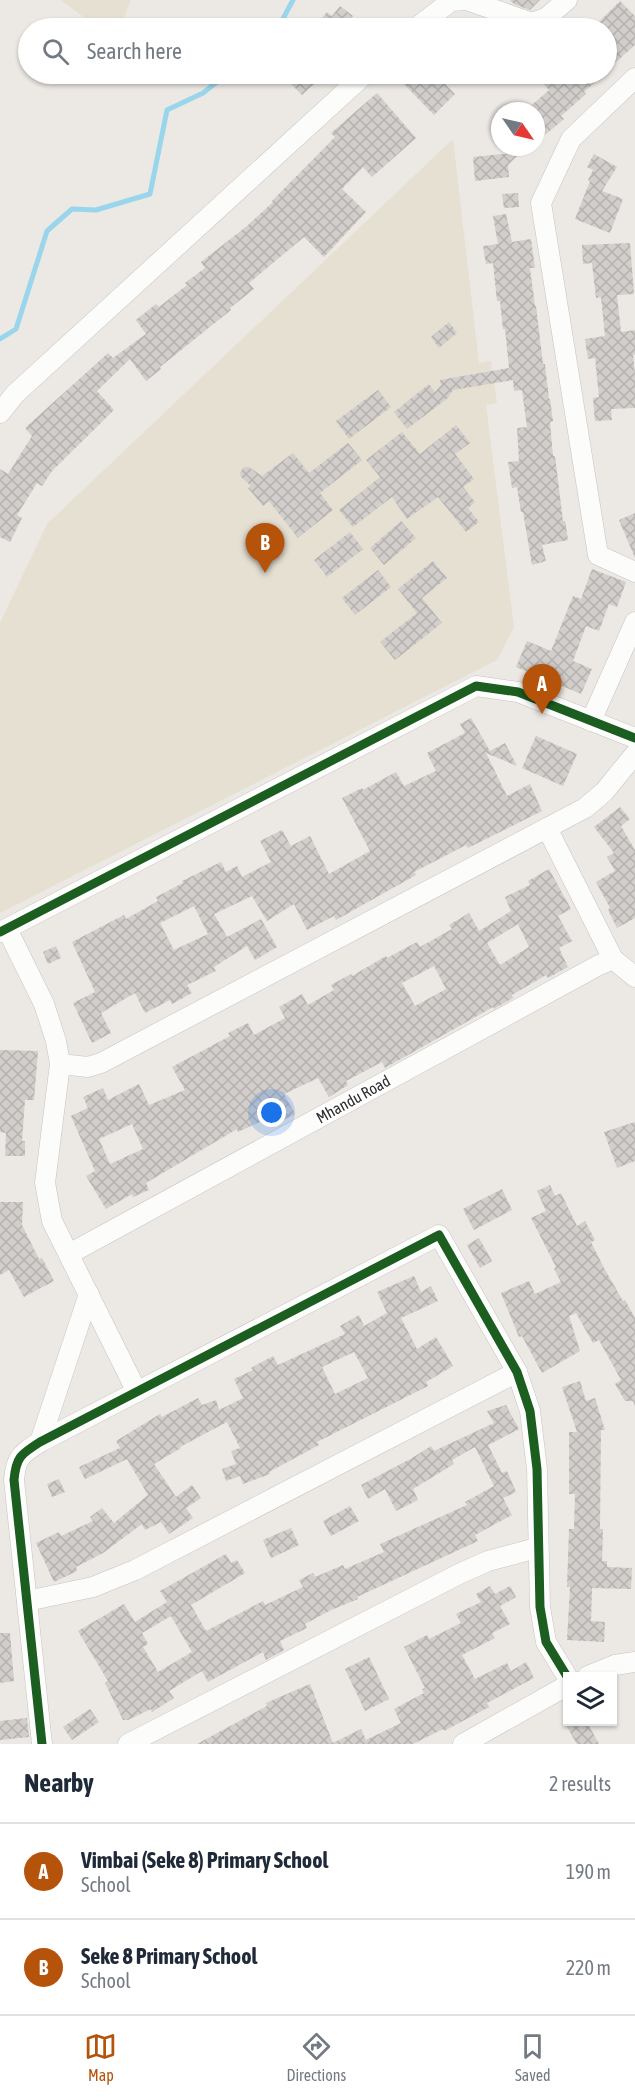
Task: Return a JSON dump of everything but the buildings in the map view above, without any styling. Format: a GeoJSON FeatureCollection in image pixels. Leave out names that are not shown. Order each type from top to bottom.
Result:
{"type":"FeatureCollection","features":[{"type":"Feature","properties":{"kind":"street"},"geometry":{"type":"LineString","coordinates":[[429,18],[451,1],[467,0],[518,18]]}},
{"type":"Feature","properties":{"kind":"street"},"geometry":{"type":"LineString","coordinates":[[546,18],[567,0]]}},
{"type":"Feature","properties":{"kind":"street"},"geometry":{"type":"LineString","coordinates":[[635,78],[571,139],[541,203],[598,555],[635,572]]}},
{"type":"Feature","properties":{"kind":"street"},"geometry":{"type":"LineString","coordinates":[[0,413],[15,394],[354,84]]}},
{"type":"Feature","properties":{"kind":"street"},"geometry":{"type":"LineString","coordinates":[[591,722],[635,622]]}},
{"type":"Feature","properties":{"kind":"street"},"geometry":{"type":"LineString","coordinates":[[136,1392],[52,1221],[45,1183],[60,1064],[56,1041],[44,1004],[3,930],[476,686],[518,692],[635,738]]}},
{"type":"Feature","properties":{"kind":"street"},"geometry":{"type":"LineString","coordinates":[[60,1064],[88,1067],[101,1063],[585,808],[604,792],[635,754]]}},
{"type":"Feature","properties":{"kind":"street"},"geometry":{"type":"LineString","coordinates":[[547,828],[613,960],[635,977]]}},
{"type":"Feature","properties":{"kind":"street","name":"Mhandu Road"},"geometry":{"type":"LineString","coordinates":[[69,1254],[599,965],[613,960]]}},
{"type":"Feature","properties":{"kind":"street"},"geometry":{"type":"LineString","coordinates":[[42,1744],[14,1480],[15,1466],[21,1454],[40,1442],[439,1235],[517,1372],[530,1411],[537,1469],[540,1607],[546,1642],[564,1672]]}},
{"type":"Feature","properties":{"kind":"street"},"geometry":{"type":"LineString","coordinates":[[40,1442],[88,1294]]}},
{"type":"Feature","properties":{"kind":"street"},"geometry":{"type":"LineString","coordinates":[[27,1601],[93,1587],[135,1570],[517,1372]]}},
{"type":"Feature","properties":{"kind":"street"},"geometry":{"type":"LineString","coordinates":[[128,1744],[461,1573],[488,1561],[537,1548]]}},
{"type":"Feature","properties":{"kind":"street"},"geometry":{"type":"LineString","coordinates":[[599,1672],[615,1665],[635,1662]]}},
{"type":"Feature","properties":{"kind":"street"},"geometry":{"type":"LineString","coordinates":[[464,1744],[563,1687]]}},
{"type":"Feature","properties":{"kind":"shaded area"},"geometry":{"type":"Polygon","coordinates":[[[61,0],[131,0],[124,18],[85,18],[61,0]]]}},
{"type":"Feature","properties":{"kind":"shaded area"},"geometry":{"type":"Polygon","coordinates":[[[453,139],[479,363],[491,361],[497,403],[486,405],[514,627],[497,660],[0,913],[0,623],[47,524],[453,139]]]}},
{"type":"Feature","properties":{"kind":"waterway"},"geometry":{"type":"LineString","coordinates":[[283,18],[293,0]]}},
{"type":"Feature","properties":{"kind":"waterway"},"geometry":{"type":"LineString","coordinates":[[0,339],[16,329],[47,231],[72,209],[96,210],[150,194],[167,110],[203,93],[214,84]]}},
{"type":"Feature","properties":{"kind":"cycle path"},"geometry":{"type":"LineString","coordinates":[[0,932],[476,686],[518,692],[635,738]]}},
{"type":"Feature","properties":{"kind":"cycle path"},"geometry":{"type":"LineString","coordinates":[[42,1744],[14,1480],[16,1466],[21,1457],[40,1442],[439,1235],[517,1372],[530,1411],[537,1469],[540,1607],[546,1642],[564,1672]]}},
{"type":"Feature","properties":{"kind":"place","name":"Seke 8 Primary School"},"geometry":{"type":"Point","coordinates":[265,573]}},
{"type":"Feature","properties":{"kind":"place","name":"Vimbai (Seke 8) Primary School"},"geometry":{"type":"Point","coordinates":[542,714]}}]}
